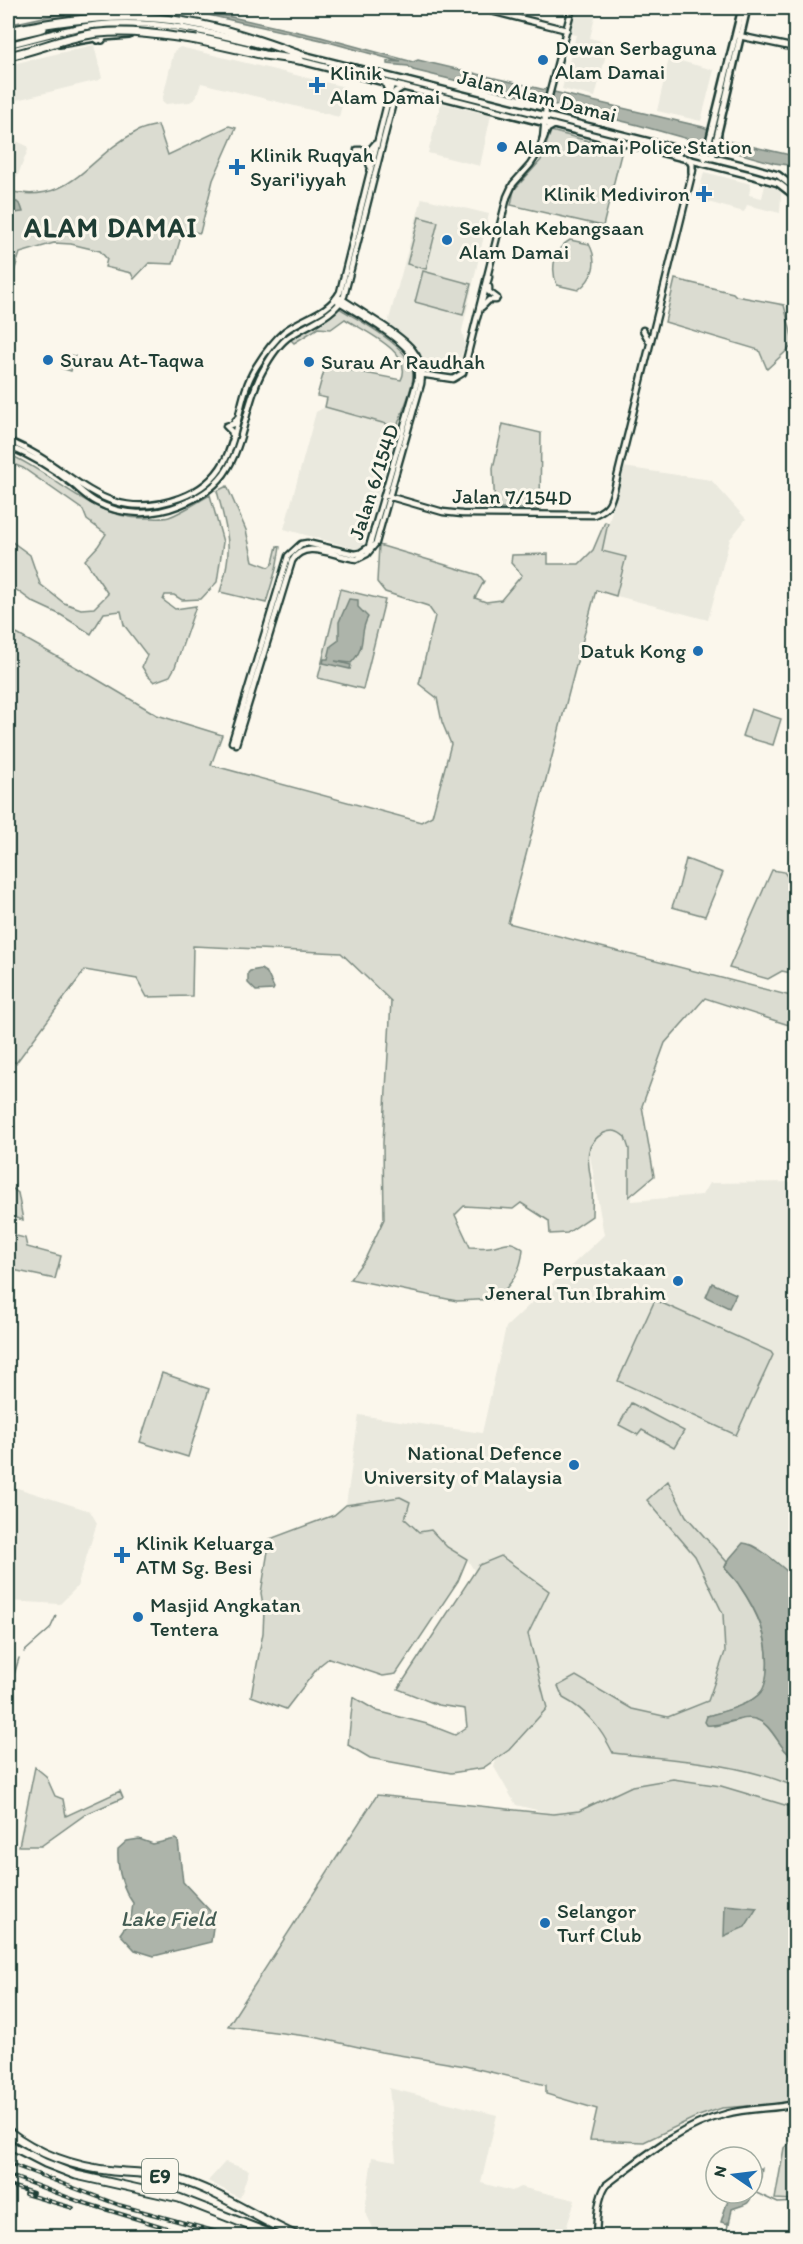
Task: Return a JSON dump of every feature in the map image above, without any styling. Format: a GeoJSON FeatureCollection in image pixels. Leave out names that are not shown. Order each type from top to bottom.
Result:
{"type":"FeatureCollection","features":[{"type":"Feature","properties":{"kind":"highway"},"geometry":{"type":"LineString","coordinates":[[8,31],[114,16],[150,17],[204,25],[299,57]]}},
{"type":"Feature","properties":{"kind":"highway"},"geometry":{"type":"LineString","coordinates":[[8,36],[59,23]]}},
{"type":"Feature","properties":{"kind":"highway"},"geometry":{"type":"LineString","coordinates":[[8,56],[97,33],[138,31],[197,40],[264,55],[299,57]]}},
{"type":"Feature","properties":{"kind":"highway","name":"E9"},"geometry":{"type":"LineString","coordinates":[[8,2132],[57,2160],[81,2166],[158,2175],[190,2184],[297,2236]]}},
{"type":"Feature","properties":{"kind":"highway","name":"E9"},"geometry":{"type":"LineString","coordinates":[[8,2144],[45,2163],[76,2175],[179,2198],[276,2236]]}},
{"type":"Feature","properties":{"kind":"main road"},"geometry":{"type":"LineString","coordinates":[[739,36],[742,8]]}},
{"type":"Feature","properties":{"kind":"main road"},"geometry":{"type":"LineString","coordinates":[[692,172],[709,156],[747,8]]}},
{"type":"Feature","properties":{"kind":"main road","name":"Jalan Alam Damai"},"geometry":{"type":"LineString","coordinates":[[8,45],[94,25],[138,23],[197,30],[534,120],[703,162],[778,183],[795,197]]}},
{"type":"Feature","properties":{"kind":"main road","name":"Jalan Alam Damai"},"geometry":{"type":"LineString","coordinates":[[8,51],[43,41],[114,28],[150,29],[210,38],[299,57]]}},
{"type":"Feature","properties":{"kind":"main road"},"geometry":{"type":"LineString","coordinates":[[43,41],[58,44],[95,38],[100,40],[104,37],[142,33],[150,29]]}},
{"type":"Feature","properties":{"kind":"main road"},"geometry":{"type":"LineString","coordinates":[[392,93],[395,82]]}},
{"type":"Feature","properties":{"kind":"main road"},"geometry":{"type":"LineString","coordinates":[[392,93],[395,82]]}},
{"type":"Feature","properties":{"kind":"main road","name":"Jalan Alam Damai"},"geometry":{"type":"LineString","coordinates":[[395,82],[544,115],[709,156],[778,175],[795,189]]}},
{"type":"Feature","properties":{"kind":"main road"},"geometry":{"type":"LineString","coordinates":[[534,120],[541,125],[543,132]]}},
{"type":"Feature","properties":{"kind":"main road"},"geometry":{"type":"LineString","coordinates":[[543,140],[547,129],[554,125]]}},
{"type":"Feature","properties":{"kind":"main road"},"geometry":{"type":"LineString","coordinates":[[687,158],[692,165],[692,172]]}},
{"type":"Feature","properties":{"kind":"street"},"geometry":{"type":"LineString","coordinates":[[479,8],[567,30]]}},
{"type":"Feature","properties":{"kind":"street"},"geometry":{"type":"LineString","coordinates":[[341,300],[404,345],[422,373],[453,379],[463,373],[507,197],[513,184],[535,159],[543,140],[544,115],[572,8]]}},
{"type":"Feature","properties":{"kind":"street"},"geometry":{"type":"LineString","coordinates":[[739,36],[795,48]]}},
{"type":"Feature","properties":{"kind":"street"},"geometry":{"type":"LineString","coordinates":[[8,441],[36,453],[97,496],[125,505],[153,506],[191,494],[204,486],[225,460],[250,378],[272,345],[285,331],[341,300],[369,175],[392,93]]}},
{"type":"Feature","properties":{"kind":"street"},"geometry":{"type":"LineString","coordinates":[[8,446],[36,459],[95,502],[124,511],[146,513],[176,507],[197,498],[213,487],[224,474],[231,460],[258,380],[277,349],[290,336],[324,317],[341,300],[392,93]]}},
{"type":"Feature","properties":{"kind":"street"},"geometry":{"type":"LineString","coordinates":[[369,175],[368,160],[357,152],[370,150],[379,136]]}},
{"type":"Feature","properties":{"kind":"street"},"geometry":{"type":"LineString","coordinates":[[697,153],[703,162]]}},
{"type":"Feature","properties":{"kind":"street"},"geometry":{"type":"LineString","coordinates":[[649,341],[692,172]]}},
{"type":"Feature","properties":{"kind":"street"},"geometry":{"type":"LineString","coordinates":[[481,309],[486,302],[497,299],[489,292],[489,269]]}},
{"type":"Feature","properties":{"kind":"street"},"geometry":{"type":"LineString","coordinates":[[477,318],[489,278]]}},
{"type":"Feature","properties":{"kind":"street"},"geometry":{"type":"LineString","coordinates":[[649,341],[644,329],[654,322]]}},
{"type":"Feature","properties":{"kind":"street","name":"Jalan 7/154D"},"geometry":{"type":"LineString","coordinates":[[389,496],[443,512],[462,514],[584,515],[605,510],[611,501],[649,341]]}},
{"type":"Feature","properties":{"kind":"street","name":"Jalan 6/154D"},"geometry":{"type":"LineString","coordinates":[[422,373],[403,436],[389,496],[387,505],[376,543],[367,554],[357,559],[307,548],[296,554],[234,743],[288,556],[301,544],[308,543],[360,553],[369,547],[389,496],[391,490],[403,436],[421,384],[422,373]]}},
{"type":"Feature","properties":{"kind":"street"},"geometry":{"type":"LineString","coordinates":[[232,439],[232,432],[226,426],[233,424],[238,418]]}},
{"type":"Feature","properties":{"kind":"street"},"geometry":{"type":"LineString","coordinates":[[124,511],[125,505]]}},
{"type":"Feature","properties":{"kind":"street"},"geometry":{"type":"LineString","coordinates":[[596,2236],[599,2204],[606,2185],[663,2142],[705,2120],[728,2113],[795,2104]]}},
{"type":"Feature","properties":{"kind":"shaded area"},"geometry":{"type":"Polygon","coordinates":[[[569,8],[597,8],[590,38],[609,43],[595,97],[562,89],[576,35],[571,34],[573,26],[564,25],[569,8]]]}},
{"type":"Feature","properties":{"kind":"shaded area"},"geometry":{"type":"Polygon","coordinates":[[[94,45],[102,78],[99,80],[8,102],[8,65],[94,45]]]}},
{"type":"Feature","properties":{"kind":"shaded area"},"geometry":{"type":"Polygon","coordinates":[[[180,47],[345,87],[339,117],[201,83],[196,98],[190,102],[166,104],[162,101],[174,51],[180,47]]]}},
{"type":"Feature","properties":{"kind":"shaded area"},"geometry":{"type":"Polygon","coordinates":[[[669,58],[714,70],[701,121],[657,111],[669,58]]]}},
{"type":"Feature","properties":{"kind":"shaded area"},"geometry":{"type":"Polygon","coordinates":[[[441,103],[491,115],[480,166],[428,153],[441,103]]]}},
{"type":"Feature","properties":{"kind":"shaded area"},"geometry":{"type":"Polygon","coordinates":[[[158,125],[168,155],[229,126],[236,128],[213,180],[200,233],[183,230],[173,264],[149,263],[134,279],[131,273],[105,267],[107,259],[100,251],[71,244],[54,243],[20,253],[10,284],[8,283],[8,191],[30,194],[48,192],[64,186],[119,142],[138,131],[158,125]]]}},
{"type":"Feature","properties":{"kind":"shaded area"},"geometry":{"type":"Polygon","coordinates":[[[551,131],[622,150],[603,226],[511,205],[514,190],[541,160],[551,131]]]}},
{"type":"Feature","properties":{"kind":"shaded area"},"geometry":{"type":"Polygon","coordinates":[[[8,137],[27,146],[28,150],[17,177],[8,173],[8,137]]]}},
{"type":"Feature","properties":{"kind":"shaded area"},"geometry":{"type":"Polygon","coordinates":[[[704,172],[751,184],[749,195],[762,198],[765,185],[779,189],[780,213],[747,205],[744,212],[697,199],[704,172]]]}},
{"type":"Feature","properties":{"kind":"shaded area"},"geometry":{"type":"Polygon","coordinates":[[[422,198],[489,214],[462,331],[465,344],[457,370],[451,375],[426,370],[423,358],[415,345],[388,323],[422,198]]]}},
{"type":"Feature","properties":{"kind":"shaded area"},"geometry":{"type":"Polygon","coordinates":[[[419,217],[438,222],[426,269],[407,264],[419,217]]]}},
{"type":"Feature","properties":{"kind":"shaded area"},"geometry":{"type":"Polygon","coordinates":[[[570,240],[589,244],[594,257],[591,275],[578,290],[557,285],[555,279],[554,266],[557,254],[560,248],[570,240]]]}},
{"type":"Feature","properties":{"kind":"shaded area"},"geometry":{"type":"Polygon","coordinates":[[[423,271],[471,284],[463,315],[415,302],[423,271]]]}},
{"type":"Feature","properties":{"kind":"shaded area"},"geometry":{"type":"Polygon","coordinates":[[[675,279],[733,293],[736,296],[784,305],[794,344],[767,369],[759,350],[665,322],[675,279]]]}},
{"type":"Feature","properties":{"kind":"shaded area"},"geometry":{"type":"Polygon","coordinates":[[[339,308],[384,336],[404,354],[410,364],[413,379],[397,427],[325,407],[327,398],[317,396],[324,371],[329,366],[401,380],[403,370],[401,361],[394,352],[375,336],[345,319],[331,329],[318,328],[294,343],[290,339],[339,308]]]}},
{"type":"Feature","properties":{"kind":"shaded area"},"geometry":{"type":"Polygon","coordinates":[[[64,354],[75,356],[71,371],[61,368],[64,354]]]}},
{"type":"Feature","properties":{"kind":"shaded area"},"geometry":{"type":"Polygon","coordinates":[[[325,407],[397,427],[360,550],[284,529],[316,412],[325,407]]]}},
{"type":"Feature","properties":{"kind":"shaded area"},"geometry":{"type":"Polygon","coordinates":[[[503,424],[541,433],[540,509],[495,509],[493,468],[503,424]]]}},
{"type":"Feature","properties":{"kind":"shaded area"},"geometry":{"type":"Polygon","coordinates":[[[8,454],[92,504],[127,517],[169,517],[210,495],[223,542],[217,582],[201,599],[182,600],[174,595],[165,595],[163,600],[175,609],[196,606],[170,676],[154,682],[147,675],[142,667],[147,655],[124,625],[121,611],[104,613],[91,634],[8,586],[8,539],[30,555],[40,584],[64,603],[81,609],[94,608],[108,594],[85,560],[106,534],[87,520],[83,510],[23,468],[8,462],[8,454]]]}},
{"type":"Feature","properties":{"kind":"shaded area"},"geometry":{"type":"Polygon","coordinates":[[[623,467],[711,480],[746,519],[730,539],[708,620],[617,596],[627,557],[602,550],[623,467]]]}},
{"type":"Feature","properties":{"kind":"shaded area"},"geometry":{"type":"Polygon","coordinates":[[[227,486],[246,530],[253,561],[269,567],[273,563],[277,546],[280,547],[266,603],[220,592],[227,564],[228,542],[217,491],[227,486]]]}},
{"type":"Feature","properties":{"kind":"shaded area"},"geometry":{"type":"Polygon","coordinates":[[[605,522],[608,523],[602,551],[626,557],[616,596],[596,590],[508,923],[795,997],[795,1027],[705,998],[665,1043],[642,1106],[654,1176],[629,1197],[629,1149],[625,1137],[618,1132],[610,1131],[597,1138],[589,1150],[592,1216],[567,1233],[550,1234],[549,1221],[521,1203],[513,1209],[464,1206],[455,1215],[470,1247],[510,1243],[523,1249],[515,1277],[496,1299],[457,1301],[350,1279],[365,1259],[384,1219],[383,1143],[391,1001],[341,953],[193,946],[192,996],[147,997],[137,979],[85,970],[16,1063],[8,1058],[8,629],[157,715],[222,735],[211,765],[421,822],[432,816],[451,744],[442,722],[437,698],[419,684],[435,616],[428,606],[385,592],[377,582],[379,545],[479,575],[484,581],[475,598],[486,602],[501,600],[522,575],[511,563],[512,555],[548,554],[548,564],[579,564],[593,550],[605,522]]]}},
{"type":"Feature","properties":{"kind":"shaded area"},"geometry":{"type":"Polygon","coordinates":[[[340,589],[385,600],[363,689],[318,678],[340,589]]]}},
{"type":"Feature","properties":{"kind":"shaded area"},"geometry":{"type":"Polygon","coordinates":[[[751,709],[781,719],[773,745],[742,736],[751,709]]]}},
{"type":"Feature","properties":{"kind":"shaded area"},"geometry":{"type":"Polygon","coordinates":[[[686,859],[723,873],[705,916],[672,907],[686,859]]]}},
{"type":"Feature","properties":{"kind":"shaded area"},"geometry":{"type":"Polygon","coordinates":[[[772,870],[784,872],[795,887],[796,974],[782,971],[768,979],[729,968],[772,870]]]}},
{"type":"Feature","properties":{"kind":"shaded area","name":"National Defence University of Malaysia"},"geometry":{"type":"Polygon","coordinates":[[[628,1128],[632,1201],[702,1195],[709,1183],[795,1182],[795,1578],[756,1548],[789,1755],[795,1758],[795,1808],[721,1786],[632,1786],[579,1811],[553,1814],[516,1805],[494,1767],[517,1683],[509,1627],[467,1559],[447,1547],[431,1530],[420,1532],[405,1519],[410,1502],[400,1497],[346,1505],[359,1415],[482,1433],[506,1327],[604,1235],[586,1133],[628,1128]]]}},
{"type":"Feature","properties":{"kind":"shaded area"},"geometry":{"type":"Polygon","coordinates":[[[8,1185],[18,1193],[23,1220],[8,1216],[8,1185]]]}},
{"type":"Feature","properties":{"kind":"shaded area"},"geometry":{"type":"Polygon","coordinates":[[[8,1234],[25,1238],[27,1247],[61,1256],[55,1279],[8,1269],[8,1234]]]}},
{"type":"Feature","properties":{"kind":"shaded area"},"geometry":{"type":"Polygon","coordinates":[[[655,1300],[771,1352],[773,1355],[736,1435],[618,1381],[655,1300]]]}},
{"type":"Feature","properties":{"kind":"shaded area"},"geometry":{"type":"Polygon","coordinates":[[[162,1373],[209,1389],[188,1457],[140,1442],[162,1373]]]}},
{"type":"Feature","properties":{"kind":"shaded area"},"geometry":{"type":"Polygon","coordinates":[[[631,1403],[684,1431],[674,1448],[642,1430],[638,1435],[619,1425],[631,1403]]]}},
{"type":"Feature","properties":{"kind":"shaded area"},"geometry":{"type":"Polygon","coordinates":[[[668,1481],[686,1516],[727,1562],[725,1567],[740,1586],[757,1617],[767,1649],[765,1685],[758,1696],[745,1704],[707,1716],[714,1726],[746,1718],[762,1722],[783,1748],[795,1758],[795,1787],[752,1772],[729,1767],[613,1753],[593,1721],[563,1698],[558,1686],[576,1676],[632,1709],[668,1717],[708,1701],[725,1652],[723,1614],[695,1556],[647,1500],[668,1481]]]}},
{"type":"Feature","properties":{"kind":"shaded area"},"geometry":{"type":"Polygon","coordinates":[[[8,1485],[90,1511],[97,1523],[77,1587],[60,1604],[8,1601],[8,1485]]]}},
{"type":"Feature","properties":{"kind":"shaded area"},"geometry":{"type":"Polygon","coordinates":[[[400,1497],[410,1502],[405,1519],[419,1532],[431,1530],[447,1547],[467,1559],[458,1581],[396,1674],[383,1676],[329,1658],[319,1666],[286,1709],[251,1696],[263,1633],[264,1611],[261,1593],[270,1539],[334,1515],[346,1505],[400,1497]]]}},
{"type":"Feature","properties":{"kind":"shaded area"},"geometry":{"type":"Polygon","coordinates":[[[501,1556],[549,1591],[528,1634],[547,1708],[509,1750],[483,1768],[451,1773],[370,1758],[348,1745],[353,1697],[377,1711],[427,1724],[455,1735],[467,1727],[465,1709],[438,1705],[398,1689],[479,1565],[501,1556]]]}},
{"type":"Feature","properties":{"kind":"shaded area"},"geometry":{"type":"Polygon","coordinates":[[[35,1767],[46,1776],[55,1796],[63,1799],[66,1816],[120,1791],[123,1798],[86,1814],[41,1846],[19,1846],[35,1767]]]}},
{"type":"Feature","properties":{"kind":"shaded area","name":"Selangor Turf Club"},"geometry":{"type":"Polygon","coordinates":[[[673,1779],[721,1786],[795,1808],[795,2100],[722,2108],[696,2117],[644,2142],[590,2140],[597,2109],[546,2094],[546,2085],[465,2066],[381,2052],[314,2037],[228,2026],[377,1795],[553,1814],[579,1811],[632,1786],[673,1779]]]}},
{"type":"Feature","properties":{"kind":"shaded area"},"geometry":{"type":"Polygon","coordinates":[[[389,2088],[497,2115],[481,2183],[512,2191],[520,2187],[575,2200],[564,2236],[433,2236],[421,2229],[394,2235],[378,2232],[373,2228],[365,2211],[372,2157],[396,2161],[389,2088]]]}},
{"type":"Feature","properties":{"kind":"shaded area"},"geometry":{"type":"Polygon","coordinates":[[[795,2138],[795,2200],[775,2199],[784,2148],[795,2138]]]}},
{"type":"Feature","properties":{"kind":"shaded area"},"geometry":{"type":"Polygon","coordinates":[[[225,2162],[249,2170],[240,2198],[208,2181],[225,2162]]]}},
{"type":"Feature","properties":{"kind":"water"},"geometry":{"type":"Polygon","coordinates":[[[85,8],[106,8],[12,28],[11,24],[85,8]]]}},
{"type":"Feature","properties":{"kind":"water"},"geometry":{"type":"Polygon","coordinates":[[[177,8],[207,8],[218,14],[321,37],[413,62],[418,60],[703,127],[722,135],[723,140],[795,156],[795,166],[774,163],[638,125],[413,70],[408,66],[387,64],[387,61],[401,62],[321,40],[177,8]]]}},
{"type":"Feature","properties":{"kind":"water"},"geometry":{"type":"Polygon","coordinates":[[[12,202],[17,202],[23,212],[8,214],[8,206],[12,202]]]}},
{"type":"Feature","properties":{"kind":"water"},"geometry":{"type":"Polygon","coordinates":[[[349,599],[358,600],[358,607],[368,617],[356,657],[351,663],[335,661],[351,665],[350,669],[323,663],[324,659],[328,659],[331,646],[339,640],[339,622],[349,599]]]}},
{"type":"Feature","properties":{"kind":"water"},"geometry":{"type":"Polygon","coordinates":[[[261,969],[267,973],[273,990],[256,991],[248,983],[248,973],[261,969]]]}},
{"type":"Feature","properties":{"kind":"water"},"geometry":{"type":"Polygon","coordinates":[[[712,1283],[736,1294],[729,1308],[706,1297],[712,1283]]]}},
{"type":"Feature","properties":{"kind":"water"},"geometry":{"type":"Polygon","coordinates":[[[743,1543],[763,1552],[795,1578],[795,1758],[784,1749],[767,1726],[755,1719],[713,1725],[707,1725],[705,1722],[707,1716],[750,1701],[761,1692],[766,1682],[766,1647],[761,1625],[745,1595],[725,1567],[743,1543]]]}},
{"type":"Feature","properties":{"kind":"water","name":"Lake Field"},"geometry":{"type":"Polygon","coordinates":[[[139,1839],[153,1844],[175,1839],[178,1841],[183,1882],[210,1911],[214,1920],[211,1942],[154,1956],[135,1950],[120,1934],[131,1918],[133,1903],[125,1890],[121,1877],[118,1849],[127,1841],[139,1839]]]}},
{"type":"Feature","properties":{"kind":"water"},"geometry":{"type":"Polygon","coordinates":[[[725,1905],[757,1908],[745,1927],[724,1936],[725,1905]]]}},
{"type":"Feature","properties":{"kind":"water"},"geometry":{"type":"Polygon","coordinates":[[[726,2205],[742,2205],[732,2209],[729,2224],[721,2222],[726,2205]]]}},
{"type":"Feature","properties":{"kind":"waterway"},"geometry":{"type":"LineString","coordinates":[[24,1652],[50,1629],[56,1616]]}},
{"type":"Feature","properties":{"kind":"waterway"},"geometry":{"type":"LineString","coordinates":[[8,1695],[19,1658]]}},
{"type":"Feature","properties":{"kind":"waterway"},"geometry":{"type":"LineString","coordinates":[[764,2197],[778,2203],[796,2202]]}},
{"type":"Feature","properties":{"kind":"waterway"},"geometry":{"type":"LineString","coordinates":[[727,2236],[728,2222]]}},
{"type":"Feature","properties":{"kind":"railway"},"geometry":{"type":"LineString","coordinates":[[8,2163],[119,2205],[232,2236]]}},
{"type":"Feature","properties":{"kind":"railway"},"geometry":{"type":"LineString","coordinates":[[8,2175],[78,2201],[193,2236]]}},
{"type":"Feature","properties":{"kind":"railway"},"geometry":{"type":"LineString","coordinates":[[8,2185],[33,2193]]}},
{"type":"Feature","properties":{"kind":"railway"},"geometry":{"type":"LineString","coordinates":[[25,2194],[73,2208]]}},
{"type":"Feature","properties":{"kind":"place","name":"Dewan Serbaguna Alam Damai"},"geometry":{"type":"Point","coordinates":[543,60]}},
{"type":"Feature","properties":{"kind":"place","name":"Klinik Alam Damai"},"geometry":{"type":"Point","coordinates":[317,85]}},
{"type":"Feature","properties":{"kind":"place","name":"Alam Damai Police Station"},"geometry":{"type":"Point","coordinates":[502,147]}},
{"type":"Feature","properties":{"kind":"place","name":"Klinik Ruqyah Syari'iyyah"},"geometry":{"type":"Point","coordinates":[237,167]}},
{"type":"Feature","properties":{"kind":"place","name":"Klinik Mediviron"},"geometry":{"type":"Point","coordinates":[704,194]}},
{"type":"Feature","properties":{"kind":"place","name":"Sekolah Kebangsaan Alam Damai"},"geometry":{"type":"Point","coordinates":[447,240]}},
{"type":"Feature","properties":{"kind":"place","name":"Surau At-Taqwa"},"geometry":{"type":"Point","coordinates":[48,360]}},
{"type":"Feature","properties":{"kind":"place","name":"Surau Ar Raudhah"},"geometry":{"type":"Point","coordinates":[309,362]}},
{"type":"Feature","properties":{"kind":"place","name":"Datuk Kong"},"geometry":{"type":"Point","coordinates":[698,651]}},
{"type":"Feature","properties":{"kind":"place","name":"Perpustakaan Jeneral Tun Ibrahim"},"geometry":{"type":"Point","coordinates":[678,1281]}},
{"type":"Feature","properties":{"kind":"place","name":"National Defence University of Malaysia"},"geometry":{"type":"Point","coordinates":[574,1465]}},
{"type":"Feature","properties":{"kind":"place","name":"Klinik Keluarga ATM Sg. Besi"},"geometry":{"type":"Point","coordinates":[122,1555]}},
{"type":"Feature","properties":{"kind":"place","name":"Masjid Angkatan Tentera"},"geometry":{"type":"Point","coordinates":[138,1617]}},
{"type":"Feature","properties":{"kind":"place","name":"Selangor Turf Club"},"geometry":{"type":"Point","coordinates":[545,1923]}},
{"type":"Feature","properties":{"kind":"district","name":"ALAM DAMAI"},"geometry":{"type":"Point","coordinates":[111,228]}}]}
